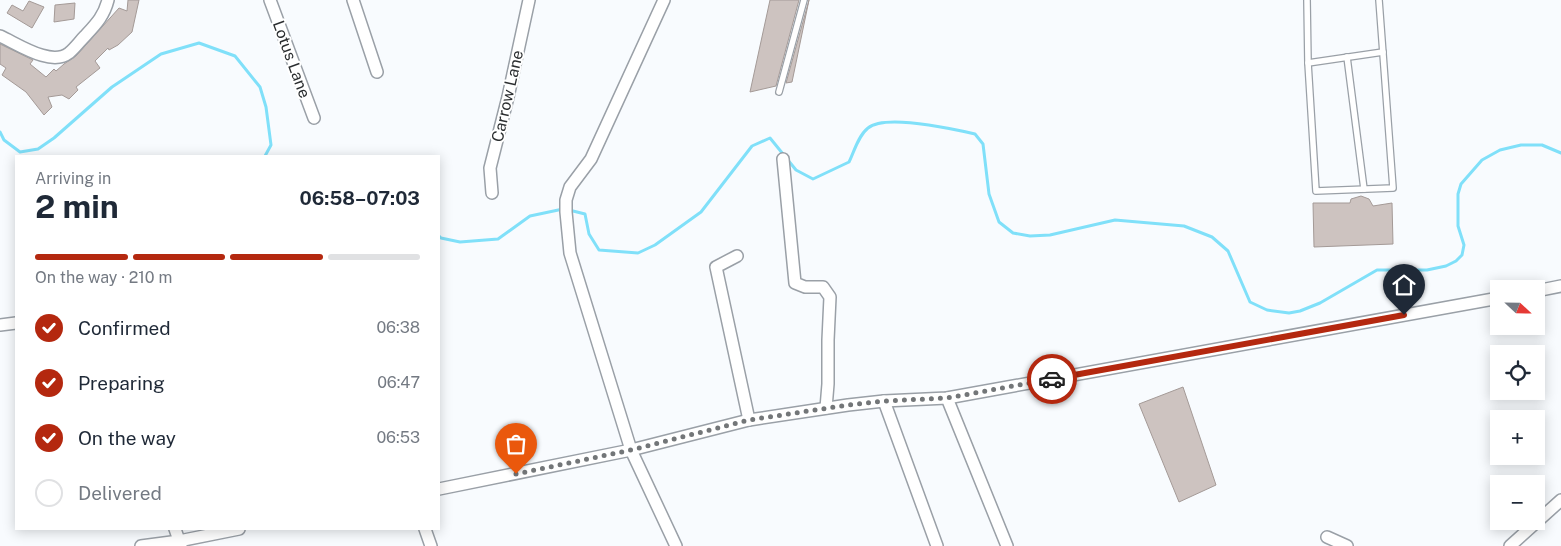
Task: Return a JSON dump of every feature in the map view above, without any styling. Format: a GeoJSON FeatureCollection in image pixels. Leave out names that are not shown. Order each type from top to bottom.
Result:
{"type":"FeatureCollection","features":[{"type":"Feature","properties":{"kind":"street"},"geometry":{"type":"LineString","coordinates":[[0,36],[44,57],[58,58],[68,54],[95,25],[105,12],[108,0]]}},
{"type":"Feature","properties":{"kind":"street","name":"Lotus Lane"},"geometry":{"type":"LineString","coordinates":[[270,0],[314,118]]}},
{"type":"Feature","properties":{"kind":"street"},"geometry":{"type":"LineString","coordinates":[[353,0],[377,72]]}},
{"type":"Feature","properties":{"kind":"street","name":"Carrow Lane"},"geometry":{"type":"LineString","coordinates":[[492,193],[490,168],[529,0]]}},
{"type":"Feature","properties":{"kind":"street"},"geometry":{"type":"LineString","coordinates":[[664,0],[591,160],[570,187],[566,200],[566,212],[570,253],[631,450],[676,546]]}},
{"type":"Feature","properties":{"kind":"street"},"geometry":{"type":"LineString","coordinates":[[783,159],[795,282],[805,287],[823,287],[830,297],[826,408]]}},
{"type":"Feature","properties":{"kind":"street"},"geometry":{"type":"LineString","coordinates":[[737,256],[716,267],[749,420]]}},
{"type":"Feature","properties":{"kind":"street"},"geometry":{"type":"LineString","coordinates":[[1545,289],[1561,286]]}},
{"type":"Feature","properties":{"kind":"street"},"geometry":{"type":"LineString","coordinates":[[440,489],[631,450],[749,420],[884,401],[947,398],[1490,300]]}},
{"type":"Feature","properties":{"kind":"street"},"geometry":{"type":"LineString","coordinates":[[0,325],[15,323]]}},
{"type":"Feature","properties":{"kind":"street"},"geometry":{"type":"LineString","coordinates":[[947,398],[1007,546]]}},
{"type":"Feature","properties":{"kind":"street"},"geometry":{"type":"LineString","coordinates":[[884,401],[937,546]]}},
{"type":"Feature","properties":{"kind":"street"},"geometry":{"type":"LineString","coordinates":[[1510,546],[1561,500]]}},
{"type":"Feature","properties":{"kind":"street"},"geometry":{"type":"LineString","coordinates":[[175,530],[180,543]]}},
{"type":"Feature","properties":{"kind":"street"},"geometry":{"type":"LineString","coordinates":[[141,546],[180,543],[235,530]]}},
{"type":"Feature","properties":{"kind":"street"},"geometry":{"type":"LineString","coordinates":[[425,530],[431,546]]}},
{"type":"Feature","properties":{"kind":"street"},"geometry":{"type":"LineString","coordinates":[[1327,537],[1346,546]]}},
{"type":"Feature","properties":{"kind":"lane"},"geometry":{"type":"LineString","coordinates":[[780,92],[804,0]]}},
{"type":"Feature","properties":{"kind":"lane"},"geometry":{"type":"LineString","coordinates":[[1307,0],[1308,63],[1316,191],[1393,188],[1379,0]]}},
{"type":"Feature","properties":{"kind":"lane"},"geometry":{"type":"LineString","coordinates":[[1308,63],[1383,52]]}},
{"type":"Feature","properties":{"kind":"lane"},"geometry":{"type":"LineString","coordinates":[[1347,57],[1364,189]]}},
{"type":"Feature","properties":{"kind":"building"},"geometry":{"type":"Polygon","coordinates":[[[128,0],[139,0],[132,32],[118,45],[109,50],[108,48],[95,61],[100,68],[76,87],[78,90],[69,99],[62,95],[48,97],[52,107],[44,115],[26,92],[2,75],[6,68],[0,64],[0,44],[33,60],[30,64],[46,77],[54,69],[56,71],[76,56],[119,8],[127,11],[128,0]]]}},
{"type":"Feature","properties":{"kind":"building"},"geometry":{"type":"Polygon","coordinates":[[[770,0],[799,0],[776,86],[750,92],[770,0]]]}},
{"type":"Feature","properties":{"kind":"building"},"geometry":{"type":"Polygon","coordinates":[[[809,0],[792,82],[786,83],[809,0]]]}},
{"type":"Feature","properties":{"kind":"building"},"geometry":{"type":"Polygon","coordinates":[[[29,1],[44,7],[32,28],[7,13],[12,5],[23,11],[29,1]]]}},
{"type":"Feature","properties":{"kind":"building"},"geometry":{"type":"Polygon","coordinates":[[[75,3],[74,19],[54,22],[55,5],[75,3]]]}},
{"type":"Feature","properties":{"kind":"building"},"geometry":{"type":"Polygon","coordinates":[[[1361,196],[1369,199],[1373,206],[1392,203],[1393,244],[1314,247],[1313,203],[1350,203],[1351,199],[1361,196]]]}},
{"type":"Feature","properties":{"kind":"building"},"geometry":{"type":"Polygon","coordinates":[[[1183,387],[1216,485],[1179,502],[1139,404],[1183,387]]]}},
{"type":"Feature","properties":{"kind":"waterway"},"geometry":{"type":"LineString","coordinates":[[0,132],[4,140],[20,152],[38,149],[54,138],[112,87],[161,54],[199,43],[235,56],[260,87],[266,107],[271,145],[266,155]]}},
{"type":"Feature","properties":{"kind":"waterway"},"geometry":{"type":"LineString","coordinates":[[569,210],[585,214],[589,234],[599,250],[638,253],[655,245],[701,212],[752,146],[770,138],[796,170],[813,179],[849,162],[859,140],[868,128],[889,122],[920,124],[975,134],[983,144],[989,194],[999,222],[1013,233],[1030,236],[1050,235],[1115,220],[1184,226],[1212,237],[1228,251],[1250,302],[1267,310],[1289,313],[1320,303],[1377,270],[1427,270],[1446,266],[1456,261],[1462,255],[1464,245],[1458,226],[1458,194],[1461,184],[1482,160],[1500,150],[1521,145],[1542,145],[1561,153]]}},
{"type":"Feature","properties":{"kind":"waterway"},"geometry":{"type":"LineString","coordinates":[[440,237],[460,242],[498,239],[530,216],[563,209]]}},
{"type":"Feature","properties":{"kind":"way so far"},"geometry":{"type":"LineString","coordinates":[[516,474],[631,450],[749,420],[848,405],[947,398],[1052,379]]}},
{"type":"Feature","properties":{"kind":"route"},"geometry":{"type":"LineString","coordinates":[[1052,379],[1404,315]]}}]}
